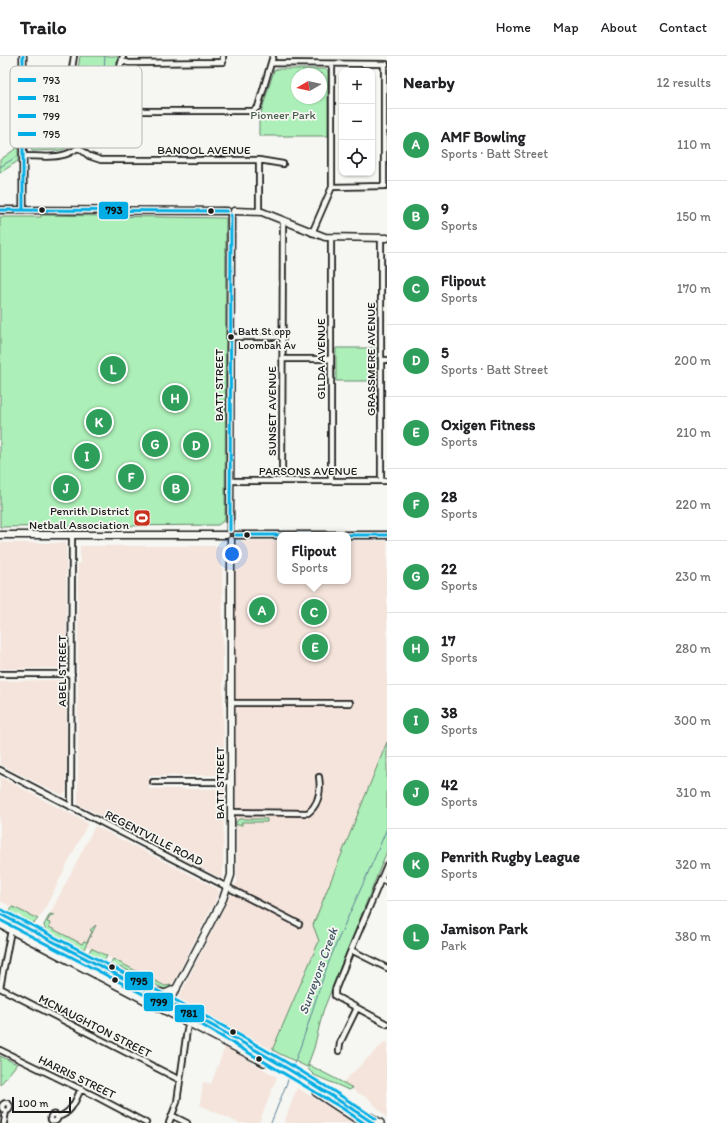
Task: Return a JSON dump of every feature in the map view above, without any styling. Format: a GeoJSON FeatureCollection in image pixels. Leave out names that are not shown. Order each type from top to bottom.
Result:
{"type":"FeatureCollection","features":[{"type":"Feature","properties":{"kind":"main road"},"geometry":{"type":"LineString","coordinates":[[0,914],[169,1002],[286,1072],[363,1123]]}},
{"type":"Feature","properties":{"kind":"main road"},"geometry":{"type":"LineString","coordinates":[[0,924],[286,1072]]}},
{"type":"Feature","properties":{"kind":"main road"},"geometry":{"type":"LineString","coordinates":[[112,973],[123,975],[162,994],[166,994],[176,989]]}},
{"type":"Feature","properties":{"kind":"main road"},"geometry":{"type":"LineString","coordinates":[[294,1077],[345,1104],[373,1123]]}},
{"type":"Feature","properties":{"kind":"main road"},"geometry":{"type":"LineString","coordinates":[[345,1104],[361,1110],[380,1123]]}},
{"type":"Feature","properties":{"kind":"street"},"geometry":{"type":"LineString","coordinates":[[72,66],[74,56]]}},
{"type":"Feature","properties":{"kind":"street"},"geometry":{"type":"LineString","coordinates":[[123,58],[130,63],[223,62],[223,56]]}},
{"type":"Feature","properties":{"kind":"street"},"geometry":{"type":"LineString","coordinates":[[142,110],[253,111],[258,107],[273,56]]}},
{"type":"Feature","properties":{"kind":"street"},"geometry":{"type":"LineString","coordinates":[[272,63],[385,64],[385,186],[332,186]]}},
{"type":"Feature","properties":{"kind":"street"},"geometry":{"type":"LineString","coordinates":[[312,233],[332,186],[332,64]]}},
{"type":"Feature","properties":{"kind":"street"},"geometry":{"type":"LineString","coordinates":[[23,148],[23,210]]}},
{"type":"Feature","properties":{"kind":"street"},"geometry":{"type":"LineString","coordinates":[[23,156],[60,156],[79,148]]}},
{"type":"Feature","properties":{"kind":"street","name":"BANOOL AVENUE"},"geometry":{"type":"LineString","coordinates":[[79,148],[85,154],[101,160],[259,160],[259,211]]}},
{"type":"Feature","properties":{"kind":"street"},"geometry":{"type":"LineString","coordinates":[[259,160],[283,164]]}},
{"type":"Feature","properties":{"kind":"street"},"geometry":{"type":"LineString","coordinates":[[0,210],[259,211],[312,233],[331,238],[384,238]]}},
{"type":"Feature","properties":{"kind":"street","name":"BATT STREET"},"geometry":{"type":"LineString","coordinates":[[228,532],[230,481],[231,212]]}},
{"type":"Feature","properties":{"kind":"street","name":"SUNSET AVENUE"},"geometry":{"type":"LineString","coordinates":[[282,481],[283,220]]}},
{"type":"Feature","properties":{"kind":"street","name":"GILDA AVENUE"},"geometry":{"type":"LineString","coordinates":[[331,238],[331,481]]}},
{"type":"Feature","properties":{"kind":"street","name":"GRASSMERE AVENUE"},"geometry":{"type":"LineString","coordinates":[[381,481],[381,360],[384,238]]}},
{"type":"Feature","properties":{"kind":"street"},"geometry":{"type":"LineString","coordinates":[[230,337],[282,337]]}},
{"type":"Feature","properties":{"kind":"street"},"geometry":{"type":"LineString","coordinates":[[282,359],[331,359]]}},
{"type":"Feature","properties":{"kind":"street"},"geometry":{"type":"LineString","coordinates":[[381,360],[387,360]]}},
{"type":"Feature","properties":{"kind":"street","name":"PARSONS AVENUE"},"geometry":{"type":"LineString","coordinates":[[230,481],[387,481]]}},
{"type":"Feature","properties":{"kind":"street"},"geometry":{"type":"LineString","coordinates":[[0,535],[72,535],[234,531],[236,535],[277,535]]}},
{"type":"Feature","properties":{"kind":"street"},"geometry":{"type":"LineString","coordinates":[[228,532],[231,540],[235,538],[236,535]]}},
{"type":"Feature","properties":{"kind":"street","name":"ABEL STREET"},"geometry":{"type":"LineString","coordinates":[[72,535],[72,806]]}},
{"type":"Feature","properties":{"kind":"street"},"geometry":{"type":"LineString","coordinates":[[351,535],[387,535]]}},
{"type":"Feature","properties":{"kind":"street","name":"BATT STREET"},"geometry":{"type":"LineString","coordinates":[[165,1010],[228,887],[231,870],[231,540]]}},
{"type":"Feature","properties":{"kind":"street"},"geometry":{"type":"LineString","coordinates":[[0,674],[72,674]]}},
{"type":"Feature","properties":{"kind":"street"},"geometry":{"type":"LineString","coordinates":[[230,703],[350,703]]}},
{"type":"Feature","properties":{"kind":"street","name":"REGENTVILLE ROAD"},"geometry":{"type":"LineString","coordinates":[[0,770],[299,924]]}},
{"type":"Feature","properties":{"kind":"street"},"geometry":{"type":"LineString","coordinates":[[231,812],[308,813],[317,800],[319,791],[319,777]]}},
{"type":"Feature","properties":{"kind":"street"},"geometry":{"type":"LineString","coordinates":[[153,782],[231,782]]}},
{"type":"Feature","properties":{"kind":"street"},"geometry":{"type":"LineString","coordinates":[[387,865],[351,950],[335,994],[338,998],[387,1024]]}},
{"type":"Feature","properties":{"kind":"street"},"geometry":{"type":"LineString","coordinates":[[381,879],[387,882]]}},
{"type":"Feature","properties":{"kind":"street"},"geometry":{"type":"LineString","coordinates":[[0,988],[11,930]]}},
{"type":"Feature","properties":{"kind":"street"},"geometry":{"type":"LineString","coordinates":[[351,950],[387,968]]}},
{"type":"Feature","properties":{"kind":"street","name":"MCNAUGHTON STREET"},"geometry":{"type":"LineString","coordinates":[[0,988],[180,1080]]}},
{"type":"Feature","properties":{"kind":"street"},"geometry":{"type":"LineString","coordinates":[[339,1051],[340,1043],[357,1008]]}},
{"type":"Feature","properties":{"kind":"street"},"geometry":{"type":"LineString","coordinates":[[169,1123],[173,1116],[177,1102],[189,1022]]}},
{"type":"Feature","properties":{"kind":"street","name":"HARRIS STREET"},"geometry":{"type":"LineString","coordinates":[[0,1050],[146,1123]]}},
{"type":"Feature","properties":{"kind":"street"},"geometry":{"type":"LineString","coordinates":[[58,1117],[67,1113],[72,1108],[80,1089]]}},
{"type":"Feature","properties":{"kind":"street"},"geometry":{"type":"LineString","coordinates":[[4,1123],[6,1111]]}},
{"type":"Feature","properties":{"kind":"street"},"geometry":{"type":"LineString","coordinates":[[173,1116],[187,1123]]}},
{"type":"Feature","properties":{"kind":"shaded area"},"geometry":{"type":"Polygon","coordinates":[[[240,541],[277,541],[277,584],[351,584],[351,541],[387,541],[387,742],[314,924],[319,941],[273,1050],[179,1002],[178,999],[237,882],[234,546],[240,541]]]}},
{"type":"Feature","properties":{"kind":"shaded area"},"geometry":{"type":"Polygon","coordinates":[[[0,543],[66,543],[66,668],[0,669],[0,543]]]}},
{"type":"Feature","properties":{"kind":"shaded area"},"geometry":{"type":"Polygon","coordinates":[[[80,546],[222,546],[224,775],[149,776],[149,789],[224,789],[223,877],[221,878],[78,804],[78,564],[80,563],[80,546]]]}},
{"type":"Feature","properties":{"kind":"shaded area"},"geometry":{"type":"Polygon","coordinates":[[[63,680],[66,683],[66,792],[62,795],[0,764],[0,681],[63,680]]]}},
{"type":"Feature","properties":{"kind":"shaded area"},"geometry":{"type":"Polygon","coordinates":[[[0,777],[88,823],[42,914],[37,920],[0,901],[0,777]]]}},
{"type":"Feature","properties":{"kind":"shaded area"},"geometry":{"type":"Polygon","coordinates":[[[95,826],[218,889],[219,893],[172,985],[165,986],[91,948],[86,946],[84,950],[46,930],[45,925],[50,914],[95,826]]]}},
{"type":"Feature","properties":{"kind":"shaded area"},"geometry":{"type":"Polygon","coordinates":[[[387,1040],[387,1118],[368,1098],[354,1091],[353,1088],[343,1082],[387,1040]]]}},
{"type":"Feature","properties":{"kind":"shaded area"},"geometry":{"type":"Polygon","coordinates":[[[225,1047],[277,1077],[259,1123],[239,1123],[200,1105],[203,1082],[211,1084],[225,1047]]]}},
{"type":"Feature","properties":{"kind":"shaded area"},"geometry":{"type":"Polygon","coordinates":[[[297,1088],[340,1114],[352,1123],[284,1123],[297,1088]]]}},
{"type":"Feature","properties":{"kind":"green space"},"geometry":{"type":"Polygon","coordinates":[[[80,56],[118,56],[115,66],[78,66],[80,56]]]}},
{"type":"Feature","properties":{"kind":"green space","name":"Pioneer Park"},"geometry":{"type":"Polygon","coordinates":[[[291,69],[291,104],[327,104],[327,70],[328,71],[328,136],[259,136],[260,116],[274,70],[291,69]]]}},
{"type":"Feature","properties":{"kind":"green space"},"geometry":{"type":"Polygon","coordinates":[[[18,148],[18,161],[0,173],[0,160],[18,148]]]}},
{"type":"Feature","properties":{"kind":"green space"},"geometry":{"type":"Polygon","coordinates":[[[30,148],[66,148],[61,150],[32,151],[30,148]]]}},
{"type":"Feature","properties":{"kind":"green space"},"geometry":{"type":"Polygon","coordinates":[[[41,215],[226,218],[225,520],[218,525],[0,527],[0,217],[41,217],[41,215]]]}},
{"type":"Feature","properties":{"kind":"green space"},"geometry":{"type":"Polygon","coordinates":[[[336,348],[376,348],[376,381],[336,381],[336,348]]]}},
{"type":"Feature","properties":{"kind":"green space"},"geometry":{"type":"Polygon","coordinates":[[[387,742],[387,851],[323,1011],[314,1048],[307,1067],[278,1053],[273,1050],[273,1048],[319,941],[313,925],[387,742]]]}},
{"type":"Feature","properties":{"kind":"green space"},"geometry":{"type":"Polygon","coordinates":[[[239,819],[267,819],[267,822],[242,822],[242,825],[236,825],[236,822],[239,819]]]}},
{"type":"Feature","properties":{"kind":"green space"},"geometry":{"type":"Polygon","coordinates":[[[12,907],[38,919],[34,923],[31,923],[10,912],[12,907]]]}},
{"type":"Feature","properties":{"kind":"green space"},"geometry":{"type":"Polygon","coordinates":[[[50,914],[54,915],[53,917],[51,915],[47,922],[50,923],[49,927],[82,944],[84,941],[87,942],[92,932],[90,930],[96,925],[84,949],[81,948],[78,950],[48,933],[44,925],[50,914]]]}},
{"type":"Feature","properties":{"kind":"green space"},"geometry":{"type":"Polygon","coordinates":[[[91,948],[107,956],[103,963],[88,955],[91,948]]]}},
{"type":"Feature","properties":{"kind":"green space"},"geometry":{"type":"Polygon","coordinates":[[[81,959],[152,996],[150,1000],[78,963],[81,959]]]}},
{"type":"Feature","properties":{"kind":"green space"},"geometry":{"type":"Polygon","coordinates":[[[113,959],[165,986],[172,985],[166,990],[123,968],[106,965],[107,963],[110,964],[113,959]]]}},
{"type":"Feature","properties":{"kind":"green space"},"geometry":{"type":"Polygon","coordinates":[[[108,967],[123,970],[163,991],[159,992],[108,967]]]}},
{"type":"Feature","properties":{"kind":"green space"},"geometry":{"type":"Polygon","coordinates":[[[0,1056],[17,1064],[0,1085],[0,1056]]]}},
{"type":"Feature","properties":{"kind":"green space"},"geometry":{"type":"Polygon","coordinates":[[[309,1065],[353,1088],[349,1090],[314,1075],[308,1069],[309,1065]]]}},
{"type":"Feature","properties":{"kind":"waterway"},"geometry":{"type":"LineString","coordinates":[[104,66],[105,56]]}},
{"type":"Feature","properties":{"kind":"waterway"},"geometry":{"type":"LineString","coordinates":[[0,167],[16,157]]}},
{"type":"Feature","properties":{"kind":"waterway","name":"Surveyors Creek"},"geometry":{"type":"LineString","coordinates":[[292,1069],[331,958],[387,828]]}},
{"type":"Feature","properties":{"kind":"waterway","name":"Surveyors Creek"},"geometry":{"type":"LineString","coordinates":[[271,1123],[290,1075]]}},
{"type":"Feature","properties":{"kind":"transit line","name":"793"},"geometry":{"type":"LineString","coordinates":[[23,56],[23,66]]}},
{"type":"Feature","properties":{"kind":"transit line","name":"793"},"geometry":{"type":"LineString","coordinates":[[23,148],[23,210]]}},
{"type":"Feature","properties":{"kind":"transit line","name":"793"},"geometry":{"type":"LineString","coordinates":[[0,210],[227,211]]}},
{"type":"Feature","properties":{"kind":"transit line","name":"793"},"geometry":{"type":"LineString","coordinates":[[230,530],[231,215]]}},
{"type":"Feature","properties":{"kind":"transit line","name":"793"},"geometry":{"type":"LineString","coordinates":[[236,535],[277,535]]}},
{"type":"Feature","properties":{"kind":"transit line","name":"793"},"geometry":{"type":"LineString","coordinates":[[351,535],[387,535]]}},
{"type":"Feature","properties":{"kind":"transit line","name":"795"},"geometry":{"type":"LineString","coordinates":[[2,910],[145,984],[239,1035],[286,1062],[376,1119]]}},
{"type":"Feature","properties":{"kind":"transit line","name":"781"},"geometry":{"type":"LineString","coordinates":[[0,914],[190,1013],[283,1066],[373,1123]]}},
{"type":"Feature","properties":{"kind":"transit line","name":"799"},"geometry":{"type":"LineString","coordinates":[[0,920],[197,1022],[342,1108],[364,1123]]}},
{"type":"Feature","properties":{"kind":"place","name":"Batt St opp Loombah Av"},"geometry":{"type":"Point","coordinates":[231,337]}},
{"type":"Feature","properties":{"kind":"place","name":"Jamison Park"},"geometry":{"type":"Point","coordinates":[113,369]}},
{"type":"Feature","properties":{"kind":"place","name":"17"},"geometry":{"type":"Point","coordinates":[175,398]}},
{"type":"Feature","properties":{"kind":"place","name":"Penrith Rugby League"},"geometry":{"type":"Point","coordinates":[99,422]}},
{"type":"Feature","properties":{"kind":"place","name":"22"},"geometry":{"type":"Point","coordinates":[155,444]}},
{"type":"Feature","properties":{"kind":"place","name":"5"},"geometry":{"type":"Point","coordinates":[196,445]}},
{"type":"Feature","properties":{"kind":"place","name":"38"},"geometry":{"type":"Point","coordinates":[87,456]}},
{"type":"Feature","properties":{"kind":"place","name":"28"},"geometry":{"type":"Point","coordinates":[131,477]}},
{"type":"Feature","properties":{"kind":"place","name":"42"},"geometry":{"type":"Point","coordinates":[66,488]}},
{"type":"Feature","properties":{"kind":"place","name":"9"},"geometry":{"type":"Point","coordinates":[176,488]}},
{"type":"Feature","properties":{"kind":"place","name":"Penrith District Netball Association"},"geometry":{"type":"Point","coordinates":[142,518]}},
{"type":"Feature","properties":{"kind":"place","name":"AMF Bowling"},"geometry":{"type":"Point","coordinates":[262,610]}},
{"type":"Feature","properties":{"kind":"place","name":"Flipout"},"geometry":{"type":"Point","coordinates":[314,612]}},
{"type":"Feature","properties":{"kind":"place","name":"Oxigen Fitness"},"geometry":{"type":"Point","coordinates":[315,647]}}]}
